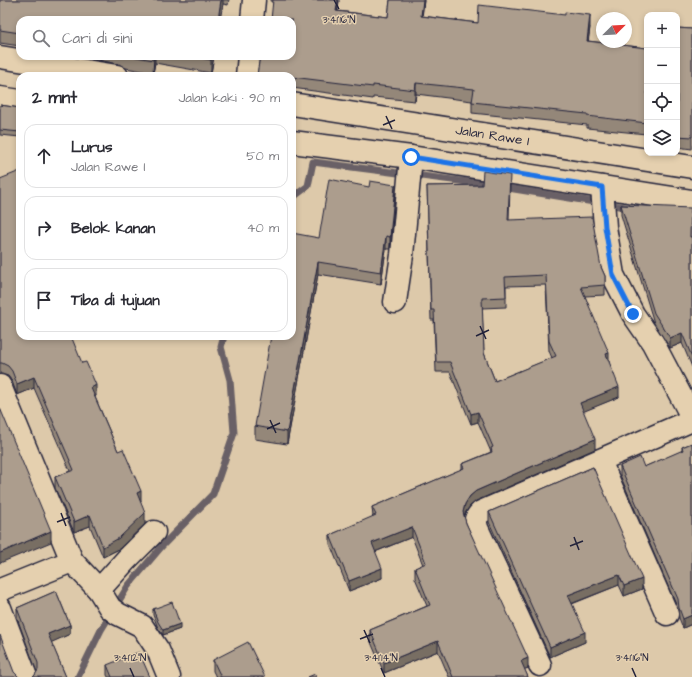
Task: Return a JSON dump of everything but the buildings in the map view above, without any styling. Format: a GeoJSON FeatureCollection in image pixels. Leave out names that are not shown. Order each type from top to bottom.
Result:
{"type":"FeatureCollection","features":[{"type":"Feature","properties":{"kind":"street"},"geometry":{"type":"LineString","coordinates":[[252,16],[254,0]]}},
{"type":"Feature","properties":{"kind":"street"},"geometry":{"type":"LineString","coordinates":[[0,58],[91,72]]}},
{"type":"Feature","properties":{"kind":"street"},"geometry":{"type":"LineString","coordinates":[[247,72],[249,60]]}},
{"type":"Feature","properties":{"kind":"street"},"geometry":{"type":"LineString","coordinates":[[0,98],[16,100]]}},
{"type":"Feature","properties":{"kind":"street","name":"Jalan Rawe I"},"geometry":{"type":"LineString","coordinates":[[296,105],[692,167]]}},
{"type":"Feature","properties":{"kind":"street"},"geometry":{"type":"LineString","coordinates":[[296,143],[410,169],[602,187],[692,202]]}},
{"type":"Feature","properties":{"kind":"street"},"geometry":{"type":"LineString","coordinates":[[395,302],[402,255],[410,169]]}},
{"type":"Feature","properties":{"kind":"street"},"geometry":{"type":"LineString","coordinates":[[602,187],[605,227],[613,275],[633,314],[660,356],[692,417]]}},
{"type":"Feature","properties":{"kind":"street"},"geometry":{"type":"LineString","coordinates":[[0,386],[6,419],[72,561],[118,614],[142,626],[158,650],[169,677]]}},
{"type":"Feature","properties":{"kind":"street"},"geometry":{"type":"LineString","coordinates":[[540,665],[487,552],[475,520],[481,512],[692,420]]}},
{"type":"Feature","properties":{"kind":"street"},"geometry":{"type":"LineString","coordinates":[[600,461],[667,614]]}},
{"type":"Feature","properties":{"kind":"street"},"geometry":{"type":"LineString","coordinates":[[105,599],[126,560],[154,532]]}},
{"type":"Feature","properties":{"kind":"street"},"geometry":{"type":"LineString","coordinates":[[0,590],[72,561]]}},
{"type":"Feature","properties":{"kind":"street"},"geometry":{"type":"LineString","coordinates":[[0,608],[26,677]]}},
{"type":"Feature","properties":{"kind":"waterway"},"geometry":{"type":"LineString","coordinates":[[296,195],[308,186],[313,162],[491,185]]}},
{"type":"Feature","properties":{"kind":"waterway"},"geometry":{"type":"LineString","coordinates":[[501,187],[631,208]]}},
{"type":"Feature","properties":{"kind":"waterway"},"geometry":{"type":"LineString","coordinates":[[78,677],[101,630],[128,586],[162,546],[213,494],[234,433],[230,380],[221,347],[223,340]]}},
{"type":"Feature","properties":{"kind":"route"},"geometry":{"type":"LineString","coordinates":[[411,157],[602,187],[605,227],[613,275],[633,314]]}}]}
